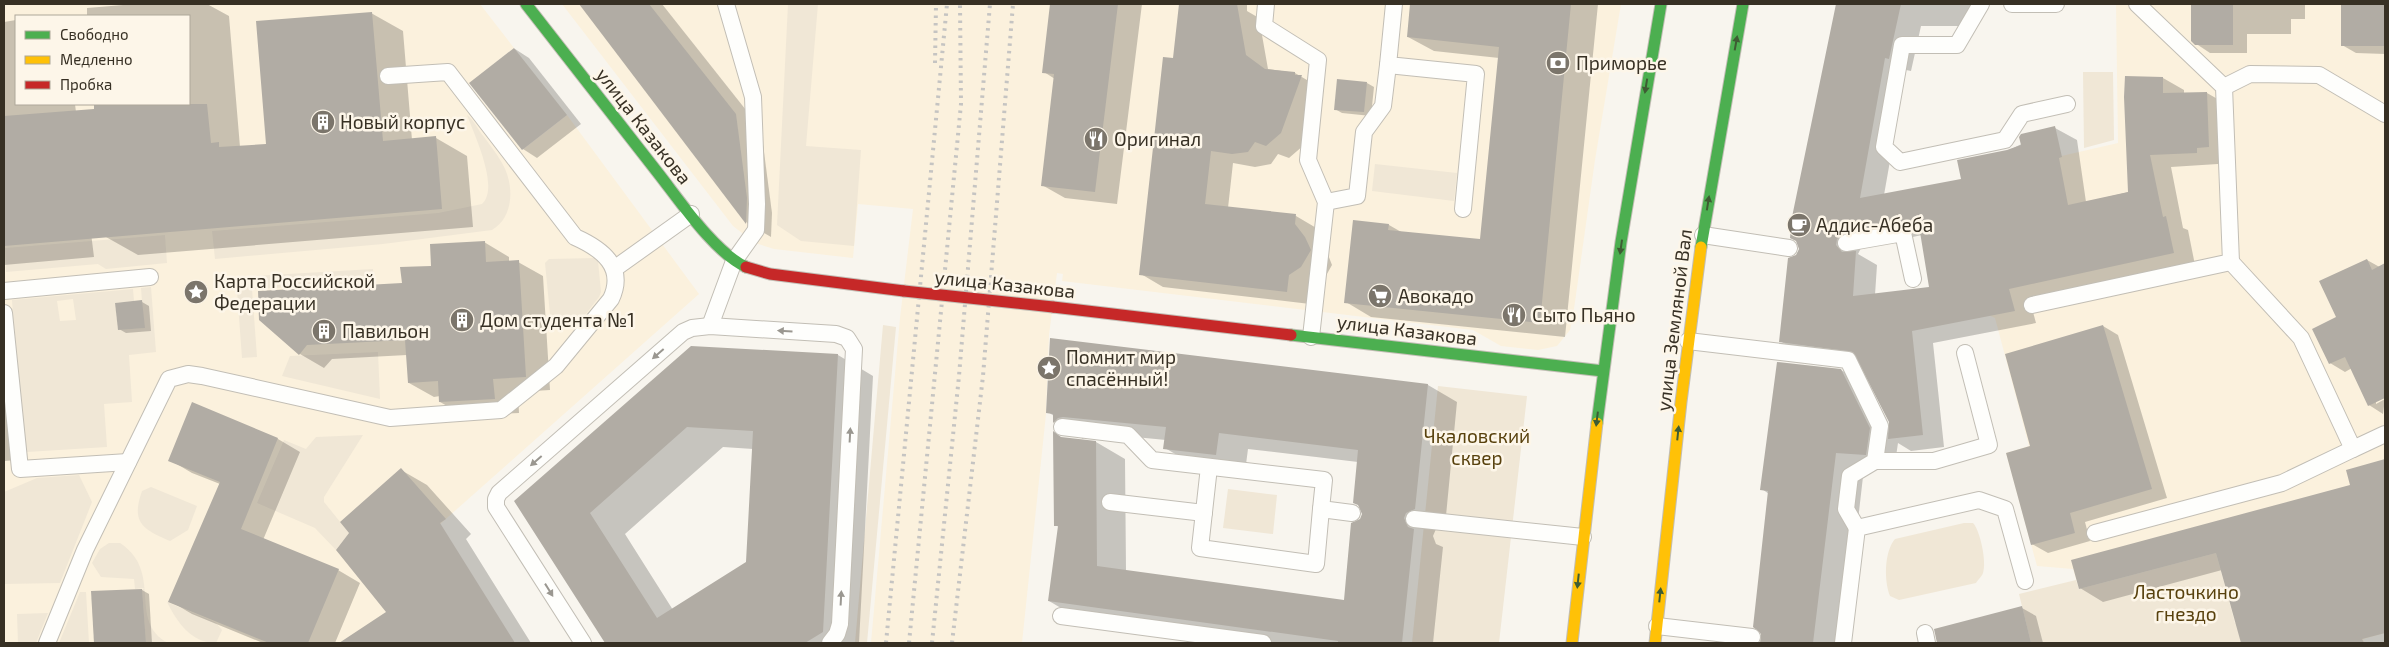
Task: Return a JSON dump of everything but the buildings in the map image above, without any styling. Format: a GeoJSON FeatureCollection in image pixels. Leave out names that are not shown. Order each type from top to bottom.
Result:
{"type":"FeatureCollection","features":[{"type":"Feature","properties":{"kind":"main road","name":"улица Казакова"},"geometry":{"type":"LineString","coordinates":[[526,4],[690,214],[734,261],[755,270],[770,274],[904,291],[1603,371]]}},
{"type":"Feature","properties":{"kind":"main road"},"geometry":{"type":"LineString","coordinates":[[1572,643],[1603,371],[1642,107],[1661,4]]}},
{"type":"Feature","properties":{"kind":"main road","name":"улица Земляной Вал"},"geometry":{"type":"LineString","coordinates":[[1655,643],[1688,341],[1703,236],[1743,4]]}},
{"type":"Feature","properties":{"kind":"lane"},"geometry":{"type":"LineString","coordinates":[[710,326],[734,261],[756,230],[757,204],[753,97],[726,4]]}},
{"type":"Feature","properties":{"kind":"lane"},"geometry":{"type":"LineString","coordinates":[[1266,4],[1264,26],[1318,60],[1308,160],[1326,202],[1311,337]]}},
{"type":"Feature","properties":{"kind":"lane"},"geometry":{"type":"LineString","coordinates":[[1326,202],[1356,196],[1364,132],[1383,106],[1394,4]]}},
{"type":"Feature","properties":{"kind":"lane"},"geometry":{"type":"LineString","coordinates":[[1981,4],[1957,45],[1902,45],[1884,147],[1900,162],[2005,140],[2022,114],[2067,104]]}},
{"type":"Feature","properties":{"kind":"lane"},"geometry":{"type":"LineString","coordinates":[[2012,4],[2056,4]]}},
{"type":"Feature","properties":{"kind":"lane"},"geometry":{"type":"LineString","coordinates":[[2137,4],[2224,87],[2231,262],[2301,338],[2353,450]]}},
{"type":"Feature","properties":{"kind":"lane"},"geometry":{"type":"LineString","coordinates":[[1388,65],[1476,74],[1463,209]]}},
{"type":"Feature","properties":{"kind":"lane"},"geometry":{"type":"LineString","coordinates":[[46,643],[85,550],[169,379],[178,375],[202,376],[390,418],[501,410],[556,366],[611,299],[617,286],[614,269],[596,247],[575,237],[448,72],[388,76]]}},
{"type":"Feature","properties":{"kind":"lane"},"geometry":{"type":"LineString","coordinates":[[2224,87],[2250,74],[2319,75],[2385,114]]}},
{"type":"Feature","properties":{"kind":"lane"},"geometry":{"type":"LineString","coordinates":[[614,269],[690,214]]}},
{"type":"Feature","properties":{"kind":"lane"},"geometry":{"type":"LineString","coordinates":[[1846,243],[1903,233],[1912,279]]}},
{"type":"Feature","properties":{"kind":"lane"},"geometry":{"type":"LineString","coordinates":[[1703,236],[1789,248]]}},
{"type":"Feature","properties":{"kind":"lane"},"geometry":{"type":"LineString","coordinates":[[2032,305],[2231,262]]}},
{"type":"Feature","properties":{"kind":"lane"},"geometry":{"type":"LineString","coordinates":[[4,291],[150,277]]}},
{"type":"Feature","properties":{"kind":"lane"},"geometry":{"type":"LineString","coordinates":[[4,313],[20,469],[128,462]]}},
{"type":"Feature","properties":{"kind":"lane"},"geometry":{"type":"LineString","coordinates":[[583,643],[496,507],[497,496],[683,332],[692,328],[710,326],[836,334],[847,338],[854,349],[840,624],[837,634],[830,643]]}},
{"type":"Feature","properties":{"kind":"lane"},"geometry":{"type":"LineString","coordinates":[[1688,341],[1848,360],[1880,426],[1875,461]]}},
{"type":"Feature","properties":{"kind":"lane"},"geometry":{"type":"LineString","coordinates":[[1843,643],[1857,528],[1846,509],[1850,476],[1875,461],[1934,461],[1989,446],[1964,353]]}},
{"type":"Feature","properties":{"kind":"lane"},"geometry":{"type":"LineString","coordinates":[[1062,427],[1128,435],[1152,460],[1324,480],[1316,564],[1200,548],[1209,467]]}},
{"type":"Feature","properties":{"kind":"lane"},"geometry":{"type":"LineString","coordinates":[[2095,533],[2282,483],[2385,434]]}},
{"type":"Feature","properties":{"kind":"lane"},"geometry":{"type":"LineString","coordinates":[[1857,528],[1979,500],[2005,509],[2025,581]]}},
{"type":"Feature","properties":{"kind":"lane"},"geometry":{"type":"LineString","coordinates":[[1110,502],[1204,512]]}},
{"type":"Feature","properties":{"kind":"lane"},"geometry":{"type":"LineString","coordinates":[[1321,509],[1352,512]]}},
{"type":"Feature","properties":{"kind":"lane"},"geometry":{"type":"LineString","coordinates":[[1414,519],[1583,537]]}},
{"type":"Feature","properties":{"kind":"lane"},"geometry":{"type":"LineString","coordinates":[[1061,616],[1162,637],[1263,643]]}},
{"type":"Feature","properties":{"kind":"lane"},"geometry":{"type":"LineString","coordinates":[[1657,626],[1752,637]]}},
{"type":"Feature","properties":{"kind":"shaded area"},"geometry":{"type":"Polygon","coordinates":[[[4,4],[480,4],[514,48],[469,84],[522,150],[567,115],[699,294],[385,573],[424,634],[409,643],[4,643],[4,4]]]}},
{"type":"Feature","properties":{"kind":"shaded area"},"geometry":{"type":"Polygon","coordinates":[[[562,4],[1621,4],[1595,160],[1570,330],[1557,346],[1538,350],[1501,346],[1473,330],[1062,281],[1063,274],[1057,273],[1049,335],[1046,414],[1022,643],[871,643],[900,318],[913,209],[858,204],[853,258],[774,249],[755,243],[733,226],[562,4]]]}},
{"type":"Feature","properties":{"kind":"shaded area"},"geometry":{"type":"Polygon","coordinates":[[[2116,4],[2385,4],[2385,633],[2363,639],[2364,643],[2289,643],[2279,611],[2235,623],[2216,553],[2079,589],[2073,569],[2037,566],[2006,453],[2029,446],[1995,318],[1984,313],[1957,180],[2118,143],[2116,4]]]}},
{"type":"Feature","properties":{"kind":"green space"},"geometry":{"type":"Polygon","coordinates":[[[788,4],[818,4],[806,146],[861,150],[854,246],[801,241],[777,225],[788,4]]]}},
{"type":"Feature","properties":{"kind":"green space"},"geometry":{"type":"Polygon","coordinates":[[[2083,72],[2113,72],[2114,140],[2084,148],[2083,72]]]}},
{"type":"Feature","properties":{"kind":"green space"},"geometry":{"type":"Polygon","coordinates":[[[467,115],[498,156],[509,180],[510,199],[505,217],[492,230],[383,244],[215,259],[212,231],[438,213],[482,204],[487,196],[487,174],[480,147],[467,115]]]}},
{"type":"Feature","properties":{"kind":"green space"},"geometry":{"type":"Polygon","coordinates":[[[1375,164],[1457,173],[1454,201],[1372,191],[1375,164]]]}},
{"type":"Feature","properties":{"kind":"green space"},"geometry":{"type":"Polygon","coordinates":[[[165,235],[167,263],[106,269],[98,264],[6,272],[5,248],[165,235]]]}},
{"type":"Feature","properties":{"kind":"green space"},"geometry":{"type":"Polygon","coordinates":[[[596,258],[598,261],[601,292],[599,297],[578,324],[555,328],[551,324],[545,263],[549,259],[596,258]]]}},
{"type":"Feature","properties":{"kind":"green space"},"geometry":{"type":"Polygon","coordinates":[[[373,269],[374,283],[252,289],[257,357],[242,358],[236,277],[373,269]]]}},
{"type":"Feature","properties":{"kind":"green space"},"geometry":{"type":"Polygon","coordinates":[[[151,287],[156,352],[129,355],[132,402],[104,404],[107,447],[27,452],[18,388],[12,300],[133,289],[134,301],[115,303],[118,330],[144,328],[141,288],[151,287]],[[73,299],[57,301],[60,321],[76,320],[73,299]]]}},
{"type":"Feature","properties":{"kind":"green space"},"geometry":{"type":"Polygon","coordinates":[[[883,325],[896,327],[867,643],[855,643],[883,325]]]}},
{"type":"Feature","properties":{"kind":"green space"},"geometry":{"type":"Polygon","coordinates":[[[378,352],[380,399],[282,376],[290,356],[378,352]]]}},
{"type":"Feature","properties":{"kind":"green space","name":"Чкаловский сквер"},"geometry":{"type":"Polygon","coordinates":[[[1438,386],[1527,396],[1499,643],[1412,643],[1438,386]]]}},
{"type":"Feature","properties":{"kind":"green space"},"geometry":{"type":"Polygon","coordinates":[[[363,435],[324,497],[324,502],[349,533],[336,550],[315,528],[257,503],[284,440],[306,449],[316,437],[363,435]]]}},
{"type":"Feature","properties":{"kind":"green space"},"geometry":{"type":"Polygon","coordinates":[[[79,475],[92,502],[60,583],[4,584],[4,492],[37,478],[79,475]]]}},
{"type":"Feature","properties":{"kind":"green space"},"geometry":{"type":"Polygon","coordinates":[[[151,487],[197,506],[188,530],[170,541],[152,532],[141,523],[138,510],[142,491],[151,487]]]}},
{"type":"Feature","properties":{"kind":"green space"},"geometry":{"type":"Polygon","coordinates":[[[1228,489],[1277,495],[1273,534],[1223,528],[1228,489]]]}},
{"type":"Feature","properties":{"kind":"green space"},"geometry":{"type":"Polygon","coordinates":[[[1964,523],[1973,523],[1982,546],[1984,568],[1976,583],[1899,600],[1890,596],[1886,567],[1889,551],[1895,539],[1964,523]]]}},
{"type":"Feature","properties":{"kind":"green space"},"geometry":{"type":"Polygon","coordinates":[[[109,543],[120,543],[133,555],[140,568],[144,582],[149,622],[156,634],[168,643],[146,643],[142,590],[144,588],[135,589],[134,579],[101,577],[92,563],[100,549],[109,543]]]}},
{"type":"Feature","properties":{"kind":"green space","name":"Ласточкино гнездо"},"geometry":{"type":"Polygon","coordinates":[[[2216,553],[2235,623],[2280,611],[2289,643],[2031,643],[2019,594],[2076,580],[2079,589],[2216,553]]]}},
{"type":"Feature","properties":{"kind":"green space"},"geometry":{"type":"Polygon","coordinates":[[[80,592],[86,592],[89,643],[59,643],[80,592]]]}},
{"type":"Feature","properties":{"kind":"green space"},"geometry":{"type":"Polygon","coordinates":[[[167,602],[215,622],[222,630],[216,643],[199,639],[186,630],[175,617],[167,602]]]}},
{"type":"Feature","properties":{"kind":"green space"},"geometry":{"type":"Polygon","coordinates":[[[48,613],[36,643],[18,643],[17,614],[48,613]]]}},
{"type":"Feature","properties":{"kind":"railway"},"geometry":{"type":"LineString","coordinates":[[935,63],[936,4]]}},
{"type":"Feature","properties":{"kind":"railway"},"geometry":{"type":"LineString","coordinates":[[886,643],[947,4]]}},
{"type":"Feature","properties":{"kind":"railway"},"geometry":{"type":"LineString","coordinates":[[909,643],[961,104],[960,4]]}},
{"type":"Feature","properties":{"kind":"railway"},"geometry":{"type":"LineString","coordinates":[[932,643],[959,376],[990,4]]}},
{"type":"Feature","properties":{"kind":"railway"},"geometry":{"type":"LineString","coordinates":[[952,643],[983,376],[1013,4]]}},
{"type":"Feature","properties":{"kind":"traffic: fast"},"geometry":{"type":"LineString","coordinates":[[526,4],[698,225],[722,250],[746,267]]}},
{"type":"Feature","properties":{"kind":"traffic: fast"},"geometry":{"type":"LineString","coordinates":[[1597,423],[1621,242],[1661,4]]}},
{"type":"Feature","properties":{"kind":"traffic: fast"},"geometry":{"type":"LineString","coordinates":[[1701,247],[1743,4]]}},
{"type":"Feature","properties":{"kind":"traffic: fast"},"geometry":{"type":"LineString","coordinates":[[1291,335],[1603,371]]}},
{"type":"Feature","properties":{"kind":"traffic: slow"},"geometry":{"type":"LineString","coordinates":[[1655,643],[1681,402],[1701,247]]}},
{"type":"Feature","properties":{"kind":"traffic: slow"},"geometry":{"type":"LineString","coordinates":[[1572,643],[1597,423]]}},
{"type":"Feature","properties":{"kind":"traffic: jam"},"geometry":{"type":"LineString","coordinates":[[746,267],[770,274],[904,291]]}},
{"type":"Feature","properties":{"kind":"traffic: jam"},"geometry":{"type":"LineString","coordinates":[[904,291],[1053,307]]}},
{"type":"Feature","properties":{"kind":"traffic: jam"},"geometry":{"type":"LineString","coordinates":[[1053,307],[1291,335]]}},
{"type":"Feature","properties":{"kind":"place","name":"Приморье"},"geometry":{"type":"Point","coordinates":[1558,63]}},
{"type":"Feature","properties":{"kind":"place","name":"Новый корпус"},"geometry":{"type":"Point","coordinates":[323,122]}},
{"type":"Feature","properties":{"kind":"place","name":"Оригинал"},"geometry":{"type":"Point","coordinates":[1096,139]}},
{"type":"Feature","properties":{"kind":"place","name":"Аддис-Абеба"},"geometry":{"type":"Point","coordinates":[1799,225]}},
{"type":"Feature","properties":{"kind":"place","name":"Карта Российской Федерации"},"geometry":{"type":"Point","coordinates":[196,292]}},
{"type":"Feature","properties":{"kind":"place","name":"Авокадо"},"geometry":{"type":"Point","coordinates":[1380,296]}},
{"type":"Feature","properties":{"kind":"place","name":"Сыто Пьяно"},"geometry":{"type":"Point","coordinates":[1514,315]}},
{"type":"Feature","properties":{"kind":"place","name":"Дом студента №1"},"geometry":{"type":"Point","coordinates":[462,320]}},
{"type":"Feature","properties":{"kind":"place","name":"Павильон"},"geometry":{"type":"Point","coordinates":[324,331]}},
{"type":"Feature","properties":{"kind":"place","name":"Помнит мир спасённый!"},"geometry":{"type":"Point","coordinates":[1049,368]}}]}
